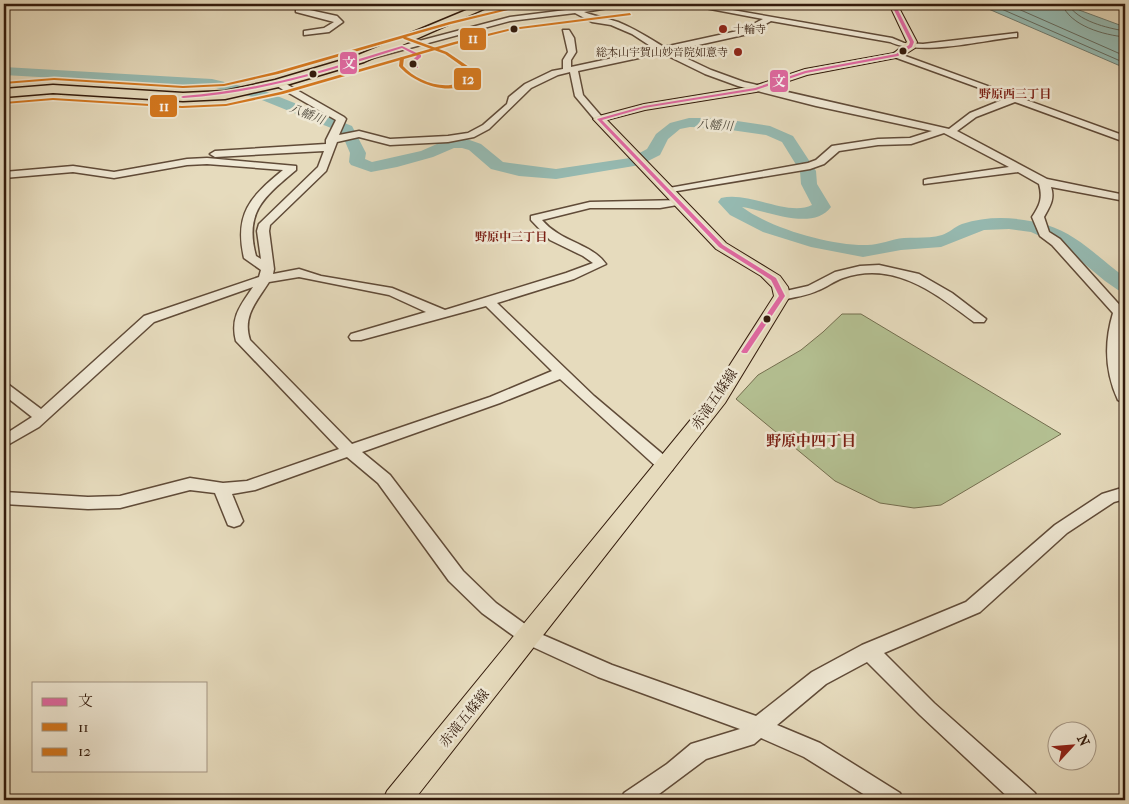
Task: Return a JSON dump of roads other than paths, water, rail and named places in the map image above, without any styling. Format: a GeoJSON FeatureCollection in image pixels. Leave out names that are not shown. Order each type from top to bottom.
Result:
{"type":"FeatureCollection","features":[{"type":"Feature","properties":{"kind":"highway"},"geometry":{"type":"LineString","coordinates":[[4,93],[53,89],[197,97],[248,90],[360,59],[490,4]]}},
{"type":"Feature","properties":{"kind":"main road"},"geometry":{"type":"LineString","coordinates":[[782,296],[778,281],[767,272],[729,253],[599,119],[644,106],[756,89],[805,72],[897,55],[911,46],[910,39],[893,4]]}},
{"type":"Feature","properties":{"kind":"main road","name":"赤滝五條線"},"geometry":{"type":"LineString","coordinates":[[397,800],[666,466],[718,398],[782,296]]}},
{"type":"Feature","properties":{"kind":"street"},"geometry":{"type":"LineString","coordinates":[[307,4],[299,10],[334,18],[339,22],[326,30],[307,33]]}},
{"type":"Feature","properties":{"kind":"street"},"geometry":{"type":"LineString","coordinates":[[585,4],[593,9]]}},
{"type":"Feature","properties":{"kind":"street"},"geometry":{"type":"LineString","coordinates":[[360,59],[510,19],[629,4]]}},
{"type":"Feature","properties":{"kind":"street"},"geometry":{"type":"LineString","coordinates":[[687,4],[769,20],[892,40],[911,46],[1014,35]]}},
{"type":"Feature","properties":{"kind":"street"},"geometry":{"type":"LineString","coordinates":[[577,11],[595,20],[612,23],[634,32],[662,50],[684,58],[708,72],[756,89],[947,131],[1044,182],[1125,198]]}},
{"type":"Feature","properties":{"kind":"street"},"geometry":{"type":"LineString","coordinates":[[153,169],[204,155],[259,150],[291,152],[355,134],[364,134],[390,142],[448,139],[471,135],[486,127],[511,105],[512,98],[528,86],[555,72],[745,32],[769,20]]}},
{"type":"Feature","properties":{"kind":"street"},"geometry":{"type":"LineString","coordinates":[[566,32],[570,38],[572,52],[567,60],[579,96],[599,119]]}},
{"type":"Feature","properties":{"kind":"street"},"geometry":{"type":"LineString","coordinates":[[897,55],[1125,139]]}},
{"type":"Feature","properties":{"kind":"street"},"geometry":{"type":"LineString","coordinates":[[278,82],[336,114],[341,119],[327,161],[322,169],[266,224],[263,231],[266,274],[245,309],[239,327],[243,341],[279,382],[350,451],[384,479],[456,576],[489,608],[529,637],[605,671],[757,726],[812,750],[892,800]]}},
{"type":"Feature","properties":{"kind":"street"},"geometry":{"type":"LineString","coordinates":[[356,337],[438,313],[462,310],[489,302],[600,264],[594,255],[562,243],[548,233],[535,218],[590,205],[660,205],[674,196],[805,167],[820,162],[836,148],[878,142],[911,141],[947,131],[970,116],[1017,98]]}},
{"type":"Feature","properties":{"kind":"street"},"geometry":{"type":"LineString","coordinates":[[4,175],[72,170],[114,174],[187,162],[207,161],[292,168],[250,208],[245,222],[246,244],[250,258],[266,274]]}},
{"type":"Feature","properties":{"kind":"street"},"geometry":{"type":"LineString","coordinates":[[928,182],[1017,169]]}},
{"type":"Feature","properties":{"kind":"street"},"geometry":{"type":"LineString","coordinates":[[1044,182],[1048,194],[1045,206],[1038,217],[1042,228],[1120,313],[1115,327],[1114,354],[1125,400]]}},
{"type":"Feature","properties":{"kind":"street"},"geometry":{"type":"LineString","coordinates":[[782,296],[808,291],[840,275],[866,269],[886,269],[912,274],[930,283],[978,319]]}},
{"type":"Feature","properties":{"kind":"street"},"geometry":{"type":"LineString","coordinates":[[4,442],[41,417],[97,369],[149,319],[266,274],[299,273],[320,279],[392,292],[438,313]]}},
{"type":"Feature","properties":{"kind":"street"},"geometry":{"type":"LineString","coordinates":[[489,302],[561,373],[627,434],[666,466]]}},
{"type":"Feature","properties":{"kind":"street"},"geometry":{"type":"LineString","coordinates":[[4,498],[88,503],[120,502],[190,484],[223,489],[249,486],[495,400],[561,373]]}},
{"type":"Feature","properties":{"kind":"street"},"geometry":{"type":"LineString","coordinates":[[4,388],[41,417]]}},
{"type":"Feature","properties":{"kind":"street"},"geometry":{"type":"LineString","coordinates":[[223,489],[224,501],[234,521]]}},
{"type":"Feature","properties":{"kind":"street"},"geometry":{"type":"LineString","coordinates":[[632,800],[675,771],[699,751],[746,737],[757,726],[818,678],[869,651],[973,607],[1061,529],[1108,498],[1125,493]]}},
{"type":"Feature","properties":{"kind":"street"},"geometry":{"type":"LineString","coordinates":[[869,651],[927,709],[1027,800]]}},
{"type":"Feature","properties":{"kind":"water"},"geometry":{"type":"Polygon","coordinates":[[[977,4],[1071,4],[1079,10],[1125,27],[1125,68],[977,4]]]}},
{"type":"Feature","properties":{"kind":"waterway","name":"八幡川"},"geometry":{"type":"LineString","coordinates":[[4,71],[212,83],[262,95],[347,129],[358,153],[357,162],[371,167],[391,164],[427,154],[452,143],[464,143],[475,147],[497,166],[519,171],[556,174],[634,162],[654,152],[661,137],[675,126],[689,122],[717,123],[770,131],[788,139],[808,171],[809,184],[822,207],[812,212],[800,214],[748,202],[727,202],[736,211],[769,228],[790,236],[831,246],[868,251],[901,244],[946,240],[966,229],[984,225],[1003,223],[1024,225],[1040,229],[1064,239],[1125,286]]}},
{"type":"Feature","properties":{"kind":"place","name":"十輪寺"},"geometry":{"type":"Point","coordinates":[723,29]}},
{"type":"Feature","properties":{"kind":"place","name":"総本山宇賀山妙音院如意寺"},"geometry":{"type":"Point","coordinates":[738,52]}},
{"type":"Feature","properties":{"kind":"district","name":"野原西三丁目"},"geometry":{"type":"Point","coordinates":[1015,94]}},
{"type":"Feature","properties":{"kind":"district","name":"野原中三丁目"},"geometry":{"type":"Point","coordinates":[511,237]}},
{"type":"Feature","properties":{"kind":"district","name":"野原中四丁目"},"geometry":{"type":"Point","coordinates":[811,441]}}]}
